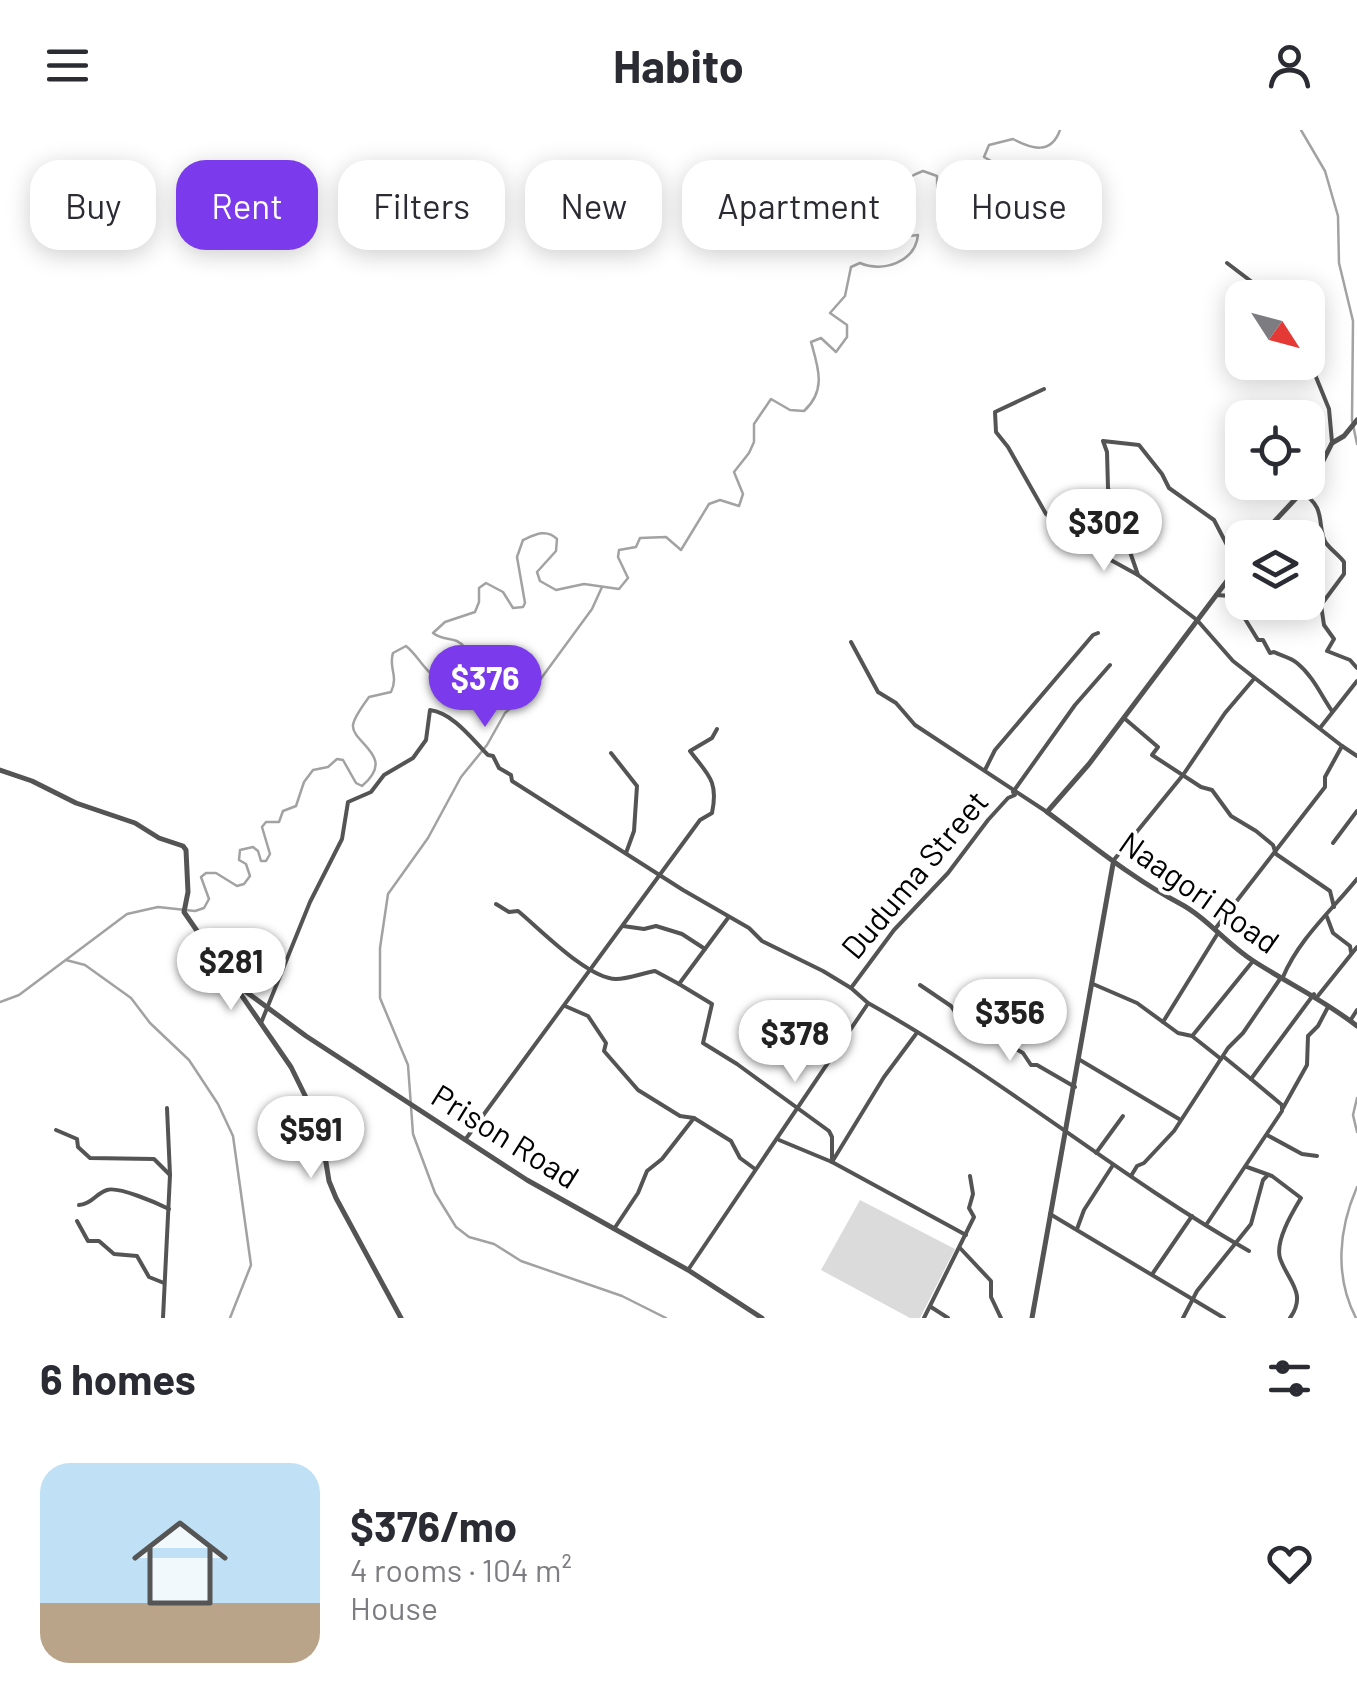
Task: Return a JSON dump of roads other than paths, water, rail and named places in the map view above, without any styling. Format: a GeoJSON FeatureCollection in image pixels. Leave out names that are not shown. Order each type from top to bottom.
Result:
{"type":"FeatureCollection","features":[{"type":"Feature","properties":{"kind":"street"},"geometry":{"type":"LineString","coordinates":[[1227,263],[1249,280]]}},
{"type":"Feature","properties":{"kind":"street"},"geometry":{"type":"LineString","coordinates":[[1317,380],[1328,409],[1332,443]]}},
{"type":"Feature","properties":{"kind":"street"},"geometry":{"type":"LineString","coordinates":[[1044,389],[996,412],[996,432],[1046,514],[1198,620],[1234,662],[1357,756]]}},
{"type":"Feature","properties":{"kind":"street"},"geometry":{"type":"LineString","coordinates":[[1325,457],[1332,443],[1357,420]]}},
{"type":"Feature","properties":{"kind":"street"},"geometry":{"type":"LineString","coordinates":[[1138,575],[1108,488],[1103,441],[1139,445],[1168,488],[1214,520],[1225,539]]}},
{"type":"Feature","properties":{"kind":"street"},"geometry":{"type":"LineString","coordinates":[[1275,520],[1293,500]]}},
{"type":"Feature","properties":{"kind":"street"},"geometry":{"type":"LineString","coordinates":[[1312,500],[1323,520],[1325,542],[1344,562],[1344,574],[1321,606],[1324,625],[1334,639],[1327,651],[1350,660],[1357,668]]}},
{"type":"Feature","properties":{"kind":"street"},"geometry":{"type":"LineString","coordinates":[[1046,812],[1124,718],[1225,583]]}},
{"type":"Feature","properties":{"kind":"street"},"geometry":{"type":"LineString","coordinates":[[1216,594],[1231,596],[1270,653],[1295,660],[1332,711]]}},
{"type":"Feature","properties":{"kind":"street"},"geometry":{"type":"LineString","coordinates":[[984,772],[995,750],[1056,676],[1098,633]]}},
{"type":"Feature","properties":{"kind":"street","name":"Naagori Road"},"geometry":{"type":"LineString","coordinates":[[851,642],[878,692],[896,703],[916,725],[1046,812],[1135,879],[1157,887],[1164,897],[1182,904],[1252,961],[1315,996],[1357,1026]]}},
{"type":"Feature","properties":{"kind":"street"},"geometry":{"type":"LineString","coordinates":[[1013,792],[1075,705],[1110,665]]}},
{"type":"Feature","properties":{"kind":"street"},"geometry":{"type":"LineString","coordinates":[[1032,1318],[1113,861],[1254,678]]}},
{"type":"Feature","properties":{"kind":"street"},"geometry":{"type":"LineString","coordinates":[[1320,728],[1357,681]]}},
{"type":"Feature","properties":{"kind":"street"},"geometry":{"type":"LineString","coordinates":[[260,1025],[310,902],[342,838],[348,802],[371,792],[384,774],[414,758],[426,740],[430,710],[440,712],[460,724],[464,733],[511,775],[512,781],[749,928],[762,942],[851,988],[1113,1166],[1249,1250]]}},
{"type":"Feature","properties":{"kind":"street"},"geometry":{"type":"LineString","coordinates":[[1124,718],[1158,747],[1152,755],[1217,794],[1231,816],[1256,830],[1276,854],[1330,891],[1334,908]]}},
{"type":"Feature","properties":{"kind":"street"},"geometry":{"type":"LineString","coordinates":[[465,1140],[700,820],[712,814],[712,776],[690,751],[712,738],[717,730]]}},
{"type":"Feature","properties":{"kind":"street"},"geometry":{"type":"LineString","coordinates":[[1163,1022],[1217,931],[1325,787],[1342,746]]}},
{"type":"Feature","properties":{"kind":"street"},"geometry":{"type":"LineString","coordinates":[[611,753],[637,786],[633,838],[626,852]]}},
{"type":"Feature","properties":{"kind":"street"},"geometry":{"type":"LineString","coordinates":[[0,770],[135,823],[182,846],[188,862],[184,912],[290,1066],[315,1114],[329,1180],[400,1318]]}},
{"type":"Feature","properties":{"kind":"street","name":"Duduma Street"},"geometry":{"type":"LineString","coordinates":[[851,988],[894,930],[948,873],[1013,792]]}},
{"type":"Feature","properties":{"kind":"street"},"geometry":{"type":"LineString","coordinates":[[1334,843],[1357,812]]}},
{"type":"Feature","properties":{"kind":"street"},"geometry":{"type":"LineString","coordinates":[[1131,1176],[1180,1121],[1279,984],[1312,930],[1357,879]]}},
{"type":"Feature","properties":{"kind":"street"},"geometry":{"type":"LineString","coordinates":[[496,904],[509,912],[518,911],[605,977],[618,979],[655,970],[712,1004],[703,1043],[828,1131],[832,1137],[832,1162]]}},
{"type":"Feature","properties":{"kind":"street"},"geometry":{"type":"LineString","coordinates":[[1327,917],[1333,932],[1350,946],[1351,952]]}},
{"type":"Feature","properties":{"kind":"street"},"geometry":{"type":"LineString","coordinates":[[679,984],[728,918]]}},
{"type":"Feature","properties":{"kind":"street"},"geometry":{"type":"LineString","coordinates":[[623,926],[656,926],[682,934],[705,949]]}},
{"type":"Feature","properties":{"kind":"street"},"geometry":{"type":"LineString","coordinates":[[1252,1079],[1357,947]]}},
{"type":"Feature","properties":{"kind":"street"},"geometry":{"type":"LineString","coordinates":[[1192,1036],[1252,961]]}},
{"type":"Feature","properties":{"kind":"street","name":"Prison Road"},"geometry":{"type":"LineString","coordinates":[[232,981],[465,1140],[688,1270],[762,1318]]}},
{"type":"Feature","properties":{"kind":"street"},"geometry":{"type":"LineString","coordinates":[[1094,984],[1137,1003],[1178,1033],[1192,1036],[1252,1079],[1283,1108]]}},
{"type":"Feature","properties":{"kind":"street"},"geometry":{"type":"LineString","coordinates":[[920,985],[951,1006],[957,1015],[1023,1052],[1031,1065],[1075,1088]]}},
{"type":"Feature","properties":{"kind":"street","name":"Duduma Street"},"geometry":{"type":"LineString","coordinates":[[688,1270],[868,1003]]}},
{"type":"Feature","properties":{"kind":"street"},"geometry":{"type":"LineString","coordinates":[[1206,1226],[1308,1064],[1308,1036],[1328,1005]]}},
{"type":"Feature","properties":{"kind":"street"},"geometry":{"type":"LineString","coordinates":[[565,1006],[588,1016],[606,1042],[604,1051],[627,1081],[680,1116],[694,1118],[731,1142],[740,1158],[755,1170]]}},
{"type":"Feature","properties":{"kind":"street"},"geometry":{"type":"LineString","coordinates":[[1350,1021],[1357,1010]]}},
{"type":"Feature","properties":{"kind":"street"},"geometry":{"type":"LineString","coordinates":[[832,1162],[884,1077],[916,1034]]}},
{"type":"Feature","properties":{"kind":"street"},"geometry":{"type":"LineString","coordinates":[[1080,1060],[1180,1121]]}},
{"type":"Feature","properties":{"kind":"street"},"geometry":{"type":"LineString","coordinates":[[163,1318],[170,1174],[167,1108]]}},
{"type":"Feature","properties":{"kind":"street"},"geometry":{"type":"LineString","coordinates":[[1096,1153],[1123,1116]]}},
{"type":"Feature","properties":{"kind":"street"},"geometry":{"type":"LineString","coordinates":[[614,1229],[638,1193],[647,1170],[662,1159],[694,1118]]}},
{"type":"Feature","properties":{"kind":"street"},"geometry":{"type":"LineString","coordinates":[[56,1130],[76,1139],[90,1158],[154,1158],[170,1174]]}},
{"type":"Feature","properties":{"kind":"street"},"geometry":{"type":"LineString","coordinates":[[1266,1135],[1302,1154],[1318,1156]]}},
{"type":"Feature","properties":{"kind":"street"},"geometry":{"type":"LineString","coordinates":[[777,1139],[832,1162],[966,1235]]}},
{"type":"Feature","properties":{"kind":"street"},"geometry":{"type":"LineString","coordinates":[[1077,1229],[1084,1210],[1113,1166]]}},
{"type":"Feature","properties":{"kind":"street"},"geometry":{"type":"LineString","coordinates":[[1246,1167],[1268,1175],[1301,1198],[1283,1225],[1279,1255],[1295,1282],[1297,1301],[1290,1318]]}},
{"type":"Feature","properties":{"kind":"street"},"geometry":{"type":"LineString","coordinates":[[1182,1318],[1250,1224],[1268,1175]]}},
{"type":"Feature","properties":{"kind":"street"},"geometry":{"type":"LineString","coordinates":[[924,1318],[974,1214],[969,1208],[973,1194],[970,1176]]}},
{"type":"Feature","properties":{"kind":"street"},"geometry":{"type":"LineString","coordinates":[[79,1205],[89,1204],[104,1190],[116,1188],[168,1209]]}},
{"type":"Feature","properties":{"kind":"street"},"geometry":{"type":"LineString","coordinates":[[1050,1214],[1224,1318]]}},
{"type":"Feature","properties":{"kind":"street"},"geometry":{"type":"LineString","coordinates":[[1154,1274],[1192,1216]]}},
{"type":"Feature","properties":{"kind":"street"},"geometry":{"type":"LineString","coordinates":[[77,1221],[88,1242],[100,1240],[114,1254],[137,1256],[149,1277],[165,1284]]}},
{"type":"Feature","properties":{"kind":"street"},"geometry":{"type":"LineString","coordinates":[[960,1248],[991,1280],[991,1297],[1001,1318]]}},
{"type":"Feature","properties":{"kind":"street"},"geometry":{"type":"LineString","coordinates":[[930,1307],[948,1318]]}},
{"type":"Feature","properties":{"kind":"waterway"},"geometry":{"type":"LineString","coordinates":[[0,1002],[19,995],[127,914],[158,907],[195,911],[204,908],[209,899],[201,877],[206,873],[216,873],[237,886],[244,884],[250,876],[246,864],[239,860],[240,850],[253,847],[261,861],[266,861],[270,854],[262,827],[266,822],[279,822],[283,811],[296,806],[304,782],[313,770],[343,760],[356,783],[362,786],[376,766],[353,725],[369,697],[391,692],[393,653],[406,646],[429,672],[447,682],[449,666],[463,657],[465,648],[458,641],[433,633],[445,622],[475,612],[479,588],[486,583],[503,592],[513,608],[523,607],[517,557],[523,540],[544,533],[557,539],[556,551],[537,572],[540,581],[556,590],[584,584],[619,589],[628,578],[618,557],[619,550],[636,547],[640,538],[666,537],[681,550],[709,504],[720,500],[739,506],[743,494],[734,472],[754,442],[754,424],[771,399],[790,410],[804,411],[818,387],[811,342],[821,338],[836,352],[847,337],[847,325],[830,313],[845,296],[851,267],[860,263],[888,266],[904,258],[916,244],[918,235],[900,237],[887,224],[892,198],[901,185],[923,171],[937,176],[938,226],[953,241],[958,231],[956,218],[972,204],[969,194],[986,189],[999,175],[998,165],[984,157],[989,145],[1013,139],[1040,148],[1052,143],[1060,130]]}},
{"type":"Feature","properties":{"kind":"waterway"},"geometry":{"type":"LineString","coordinates":[[1301,130],[1325,171],[1338,216],[1339,263],[1353,321],[1352,420],[1357,444]]}},
{"type":"Feature","properties":{"kind":"waterway"},"geometry":{"type":"LineString","coordinates":[[602,587],[592,609],[537,684],[505,713],[487,745],[461,777],[428,838],[388,894],[380,948],[380,998],[408,1065],[413,1134],[435,1193],[456,1227],[521,1261],[622,1296],[666,1318]]}},
{"type":"Feature","properties":{"kind":"waterway"},"geometry":{"type":"LineString","coordinates":[[66,960],[85,965],[131,998],[150,1023],[189,1060],[218,1104],[233,1136],[251,1265],[230,1318]]}},
{"type":"Feature","properties":{"kind":"waterway"},"geometry":{"type":"LineString","coordinates":[[1357,1098],[1353,1115],[1357,1132]]}},
{"type":"Feature","properties":{"kind":"waterway"},"geometry":{"type":"LineString","coordinates":[[1356,1318],[1344,1286],[1342,1252],[1346,1219],[1357,1187]]}}]}
